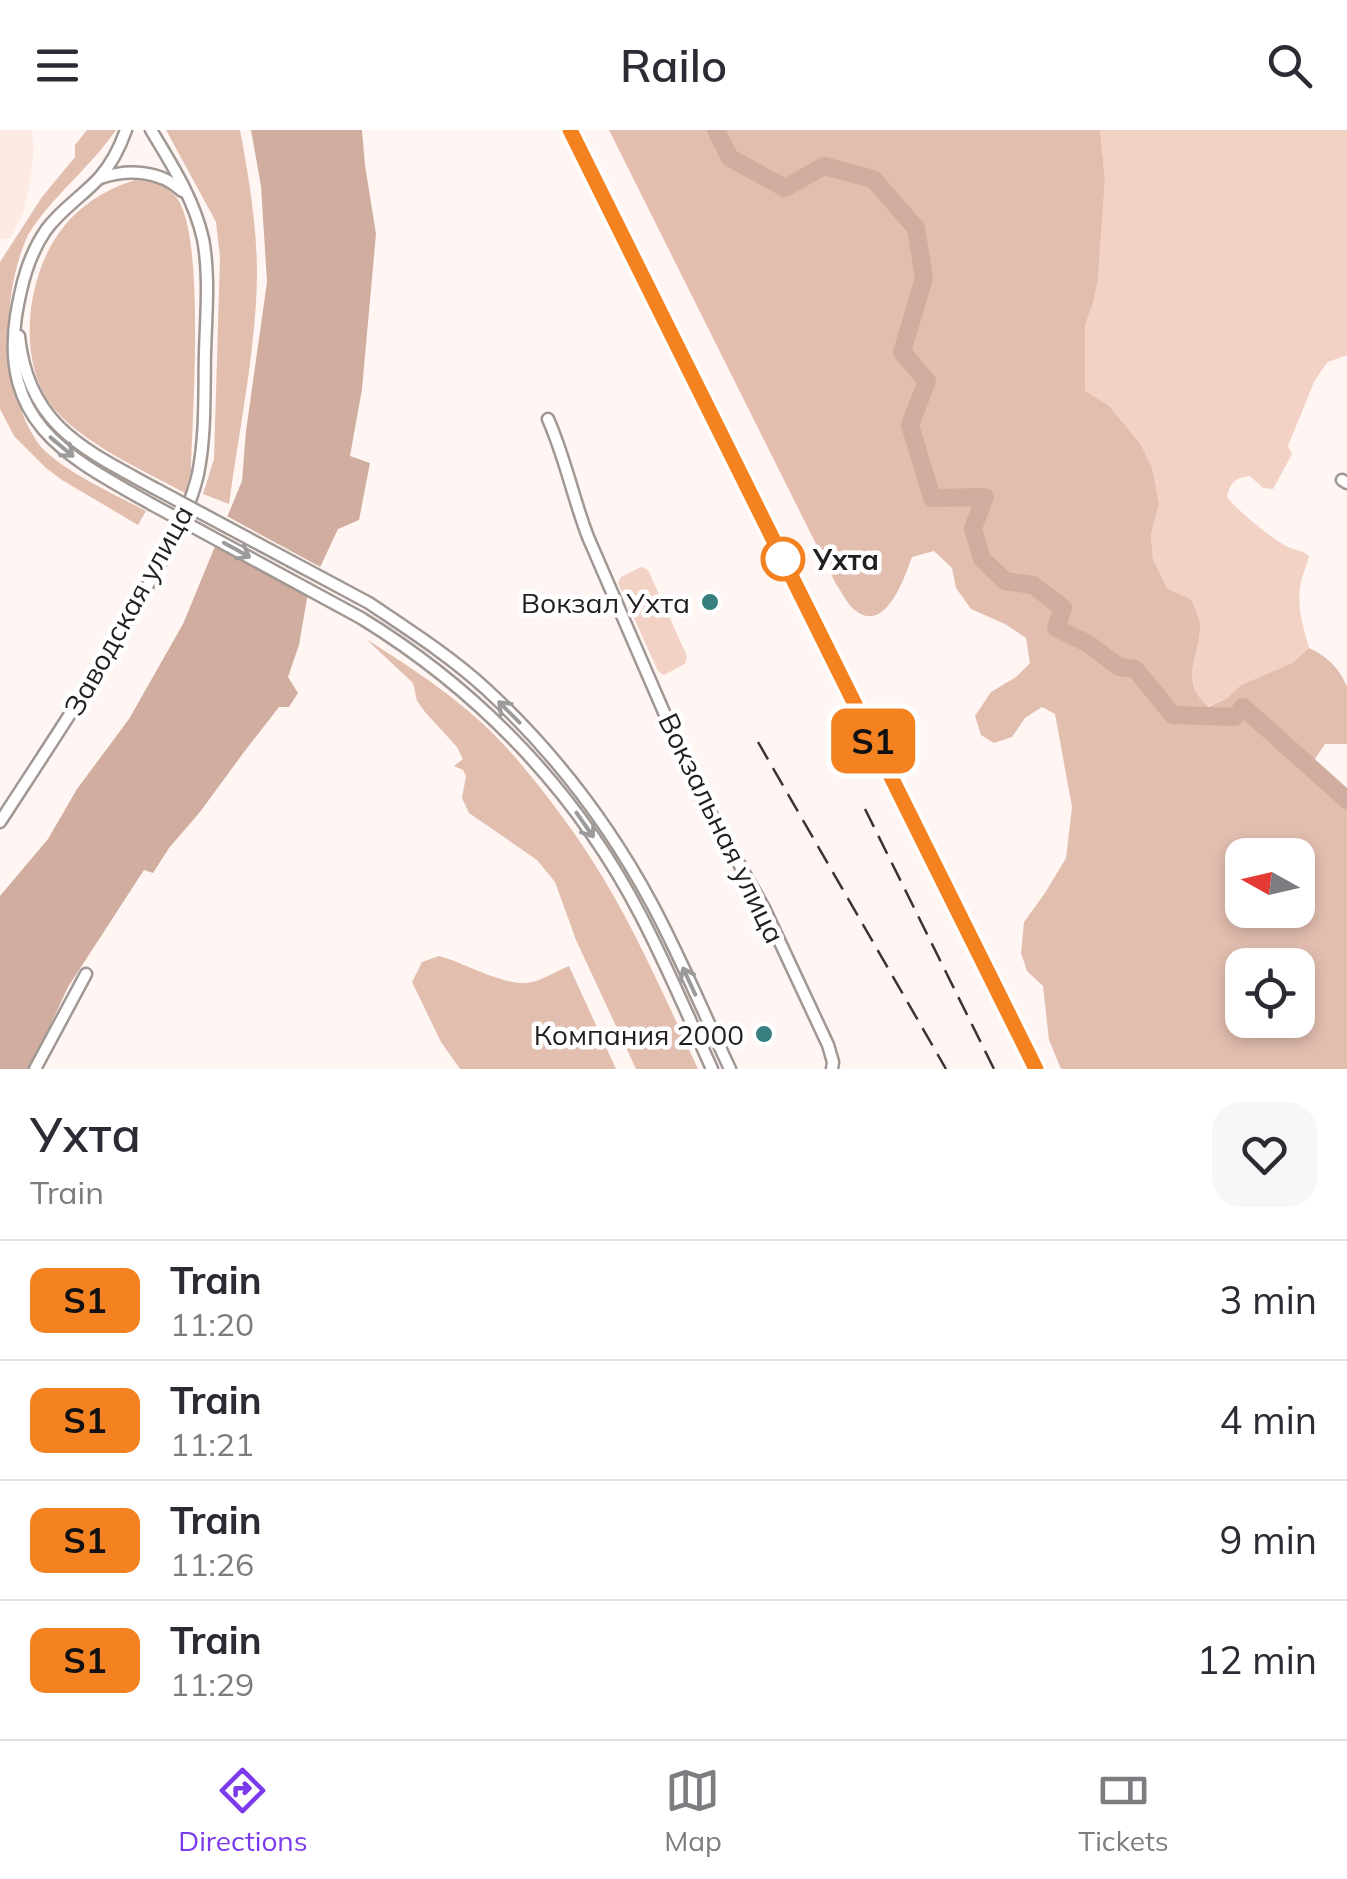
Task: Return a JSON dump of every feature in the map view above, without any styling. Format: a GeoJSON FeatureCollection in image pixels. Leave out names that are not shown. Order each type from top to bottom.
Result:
{"type":"FeatureCollection","features":[{"type":"Feature","properties":{"kind":"street"},"geometry":{"type":"LineString","coordinates":[[126,130],[99,178],[68,204],[32,254],[14,335],[19,387],[32,416],[73,457],[151,504],[362,618],[422,657],[476,701],[567,800],[606,856],[641,916],[712,1069]]}},
{"type":"Feature","properties":{"kind":"street","name":"Заводская улица"},"geometry":{"type":"LineString","coordinates":[[0,822],[103,664],[163,556],[197,477],[203,440],[207,280],[203,240],[178,174],[151,130]]}},
{"type":"Feature","properties":{"kind":"street"},"geometry":{"type":"LineString","coordinates":[[99,178],[128,172],[155,175],[174,183],[190,202]]}},
{"type":"Feature","properties":{"kind":"street"},"geometry":{"type":"LineString","coordinates":[[20,296],[18,318],[27,376],[39,404],[60,428],[82,446],[158,490],[369,604],[428,643],[484,688],[534,738],[579,790],[628,862],[730,1069]]}},
{"type":"Feature","properties":{"kind":"street","name":"Вокзальная улица"},"geometry":{"type":"LineString","coordinates":[[548,419],[581,518],[699,794],[764,908],[828,1046],[832,1069]]}},
{"type":"Feature","properties":{"kind":"street"},"geometry":{"type":"LineString","coordinates":[[35,1069],[86,974]]}},
{"type":"Feature","properties":{"kind":"shaded area"},"geometry":{"type":"Polygon","coordinates":[[[0,130],[31,130],[34,148],[24,211],[10,238],[0,239],[0,130]]]}},
{"type":"Feature","properties":{"kind":"shaded area"},"geometry":{"type":"Polygon","coordinates":[[[87,130],[116,130],[28,235],[12,287],[12,373],[28,426],[42,448],[78,475],[146,511],[138,525],[46,468],[14,436],[0,409],[0,262],[42,197],[75,157],[75,145],[87,130]]]}},
{"type":"Feature","properties":{"kind":"shaded area"},"geometry":{"type":"Polygon","coordinates":[[[166,130],[240,130],[252,202],[257,275],[250,361],[229,504],[203,494],[214,459],[220,257],[216,222],[166,130]]]}},
{"type":"Feature","properties":{"kind":"shaded area"},"geometry":{"type":"Polygon","coordinates":[[[251,130],[362,130],[376,234],[362,389],[350,456],[370,463],[359,520],[338,529],[308,593],[299,645],[288,677],[298,693],[289,707],[279,707],[153,873],[144,870],[68,987],[30,1069],[0,1069],[0,896],[48,839],[77,789],[129,719],[183,624],[242,481],[267,282],[261,186],[251,130]]]}},
{"type":"Feature","properties":{"kind":"shaded area"},"geometry":{"type":"Polygon","coordinates":[[[609,130],[1100,130],[1105,179],[1098,280],[1085,325],[1085,391],[1109,406],[1141,445],[1152,468],[1159,504],[1151,534],[1153,559],[1167,588],[1192,600],[1200,623],[1194,686],[1208,707],[1226,699],[1241,685],[1292,663],[1309,648],[1332,664],[1347,687],[1347,744],[1325,744],[1315,759],[1326,781],[1347,795],[1347,1069],[1061,1069],[1049,1040],[1043,986],[1027,971],[1021,953],[1024,922],[1066,858],[1072,807],[1055,714],[1042,707],[1025,718],[1012,737],[994,743],[981,735],[975,716],[991,692],[1030,663],[1026,638],[971,609],[956,588],[952,568],[934,551],[912,557],[893,600],[876,615],[856,611],[848,602],[609,130]]]}},
{"type":"Feature","properties":{"kind":"shaded area"},"geometry":{"type":"Polygon","coordinates":[[[1100,130],[1347,130],[1347,355],[1328,362],[1314,382],[1288,446],[1292,454],[1273,489],[1263,488],[1250,476],[1234,482],[1227,497],[1272,537],[1309,556],[1299,598],[1309,648],[1292,663],[1241,685],[1226,699],[1207,707],[1198,696],[1193,676],[1200,635],[1198,614],[1192,600],[1167,588],[1153,559],[1151,534],[1159,504],[1085,391],[1085,325],[1098,280],[1105,179],[1100,130]]]}},
{"type":"Feature","properties":{"kind":"shaded area"},"geometry":{"type":"Polygon","coordinates":[[[135,180],[163,186],[176,197],[191,248],[195,371],[191,471],[185,493],[117,457],[69,424],[43,391],[30,344],[34,292],[52,244],[65,225],[89,203],[135,180]]]}},
{"type":"Feature","properties":{"kind":"shaded area"},"geometry":{"type":"Polygon","coordinates":[[[641,567],[648,570],[687,656],[685,664],[664,675],[658,671],[618,583],[621,577],[641,567]]]}},
{"type":"Feature","properties":{"kind":"shaded area"},"geometry":{"type":"Polygon","coordinates":[[[366,639],[474,716],[550,800],[620,908],[698,1069],[636,1069],[576,940],[555,882],[537,860],[469,813],[462,798],[466,776],[454,766],[463,759],[457,747],[417,701],[413,683],[366,639]]]}},
{"type":"Feature","properties":{"kind":"shaded area"},"geometry":{"type":"Polygon","coordinates":[[[439,956],[522,983],[537,981],[569,966],[616,1069],[460,1069],[441,1042],[412,982],[422,962],[439,956]]]}},
{"type":"Feature","properties":{"kind":"pier"},"geometry":{"type":"Polygon","coordinates":[[[223,514],[324,569],[312,599],[210,543],[223,514]]]}},
{"type":"Feature","properties":{"kind":"waterway"},"geometry":{"type":"LineString","coordinates":[[716,130],[730,158],[785,188],[824,166],[873,179],[916,228],[924,278],[902,352],[927,381],[910,425],[932,498],[985,497],[973,528],[982,559],[1005,581],[1033,585],[1063,608],[1056,628],[1087,643],[1119,667],[1135,669],[1173,715],[1235,717],[1243,707],[1347,800]]}},
{"type":"Feature","properties":{"kind":"railway"},"geometry":{"type":"LineString","coordinates":[[570,130],[1036,1069]]}},
{"type":"Feature","properties":{"kind":"railway"},"geometry":{"type":"LineString","coordinates":[[758,742],[946,1069]]}},
{"type":"Feature","properties":{"kind":"railway"},"geometry":{"type":"LineString","coordinates":[[865,809],[994,1069]]}},
{"type":"Feature","properties":{"kind":"train","name":"S1"},"geometry":{"type":"LineString","coordinates":[[570,130],[1036,1069]]}},
{"type":"Feature","properties":{"kind":"place","name":"Ухта"},"geometry":{"type":"Point","coordinates":[783,559]}},
{"type":"Feature","properties":{"kind":"place","name":"Вокзал Ухта"},"geometry":{"type":"Point","coordinates":[710,602]}},
{"type":"Feature","properties":{"kind":"place","name":"Компания 2000"},"geometry":{"type":"Point","coordinates":[764,1034]}}]}
